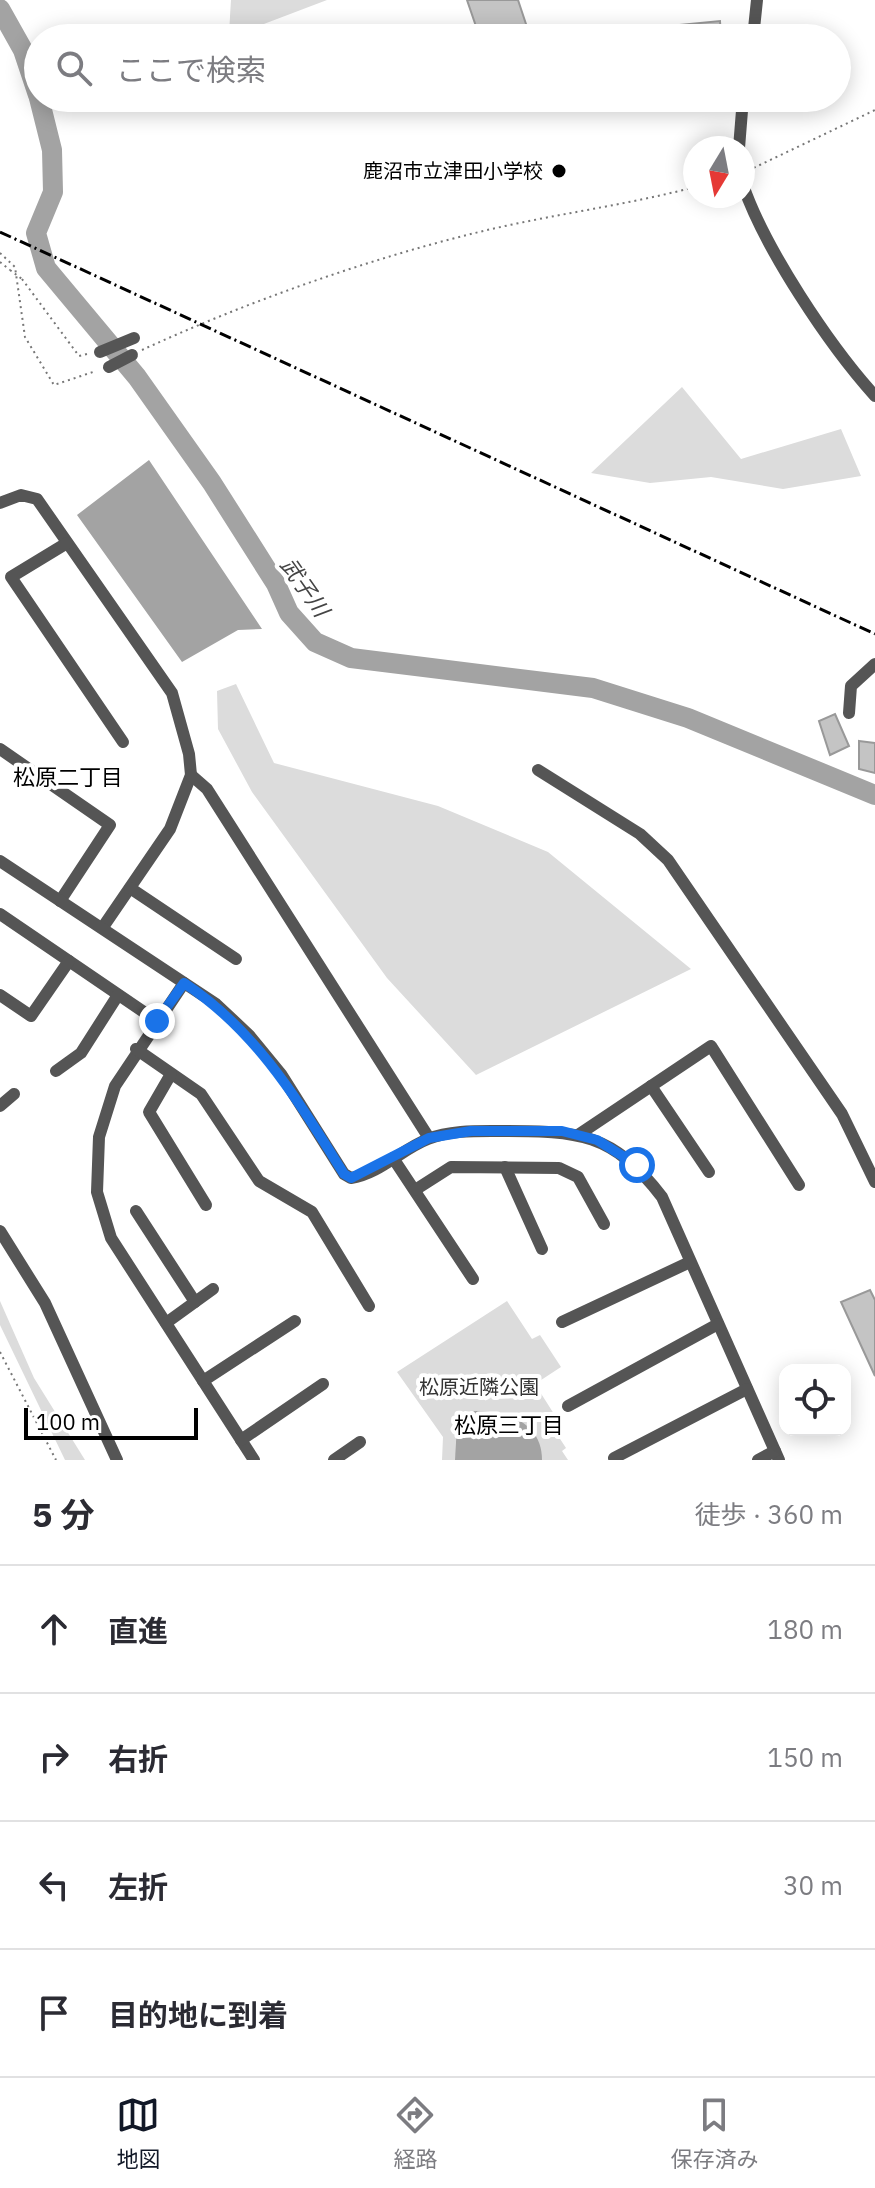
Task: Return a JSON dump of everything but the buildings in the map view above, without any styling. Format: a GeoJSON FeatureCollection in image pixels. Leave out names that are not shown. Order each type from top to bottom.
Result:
{"type":"FeatureCollection","features":[{"type":"Feature","properties":{"kind":"street"},"geometry":{"type":"LineString","coordinates":[[754,24],[757,0]]}},
{"type":"Feature","properties":{"kind":"street"},"geometry":{"type":"LineString","coordinates":[[740,136],[742,112]]}},
{"type":"Feature","properties":{"kind":"street"},"geometry":{"type":"LineString","coordinates":[[755,208],[803,299],[845,361],[875,396]]}},
{"type":"Feature","properties":{"kind":"street"},"geometry":{"type":"LineString","coordinates":[[100,352],[134,338]]}},
{"type":"Feature","properties":{"kind":"street"},"geometry":{"type":"LineString","coordinates":[[109,367],[132,355]]}},
{"type":"Feature","properties":{"kind":"street"},"geometry":{"type":"LineString","coordinates":[[0,503],[21,495],[37,499],[172,693],[191,775],[170,829],[103,927]]}},
{"type":"Feature","properties":{"kind":"street"},"geometry":{"type":"LineString","coordinates":[[67,543],[11,577],[123,742]]}},
{"type":"Feature","properties":{"kind":"street"},"geometry":{"type":"LineString","coordinates":[[849,713],[851,686],[875,664]]}},
{"type":"Feature","properties":{"kind":"street"},"geometry":{"type":"LineString","coordinates":[[0,749],[110,825],[60,901]]}},
{"type":"Feature","properties":{"kind":"street"},"geometry":{"type":"LineString","coordinates":[[538,770],[640,834],[668,860],[842,1114],[875,1182]]}},
{"type":"Feature","properties":{"kind":"street"},"geometry":{"type":"LineString","coordinates":[[191,775],[207,789],[429,1138]]}},
{"type":"Feature","properties":{"kind":"street"},"geometry":{"type":"LineString","coordinates":[[0,861],[216,1004],[249,1035],[281,1074],[344,1174],[359,1177],[429,1138],[471,1131],[562,1131],[597,1140],[637,1165],[662,1197],[777,1456],[758,1460]]}},
{"type":"Feature","properties":{"kind":"street"},"geometry":{"type":"LineString","coordinates":[[130,888],[236,959]]}},
{"type":"Feature","properties":{"kind":"street"},"geometry":{"type":"LineString","coordinates":[[0,914],[157,1021]]}},
{"type":"Feature","properties":{"kind":"street"},"geometry":{"type":"LineString","coordinates":[[0,995],[31,1016],[69,961]]}},
{"type":"Feature","properties":{"kind":"street"},"geometry":{"type":"LineString","coordinates":[[184,983],[136,1049],[115,1086],[99,1137],[97,1192],[111,1238],[254,1460]]}},
{"type":"Feature","properties":{"kind":"street"},"geometry":{"type":"LineString","coordinates":[[56,1071],[81,1053],[118,995]]}},
{"type":"Feature","properties":{"kind":"street"},"geometry":{"type":"LineString","coordinates":[[578,1135],[711,1046],[799,1185]]}},
{"type":"Feature","properties":{"kind":"street"},"geometry":{"type":"LineString","coordinates":[[136,1049],[201,1094],[259,1181],[312,1212],[369,1306]]}},
{"type":"Feature","properties":{"kind":"street"},"geometry":{"type":"LineString","coordinates":[[171,1074],[149,1112],[206,1205]]}},
{"type":"Feature","properties":{"kind":"street"},"geometry":{"type":"LineString","coordinates":[[651,1086],[709,1172]]}},
{"type":"Feature","properties":{"kind":"street"},"geometry":{"type":"LineString","coordinates":[[0,1106],[14,1094]]}},
{"type":"Feature","properties":{"kind":"street"},"geometry":{"type":"LineString","coordinates":[[393,1158],[473,1279]]}},
{"type":"Feature","properties":{"kind":"street"},"geometry":{"type":"LineString","coordinates":[[415,1190],[451,1167],[559,1168],[578,1177],[604,1224]]}},
{"type":"Feature","properties":{"kind":"street"},"geometry":{"type":"LineString","coordinates":[[505,1167],[542,1249]]}},
{"type":"Feature","properties":{"kind":"street"},"geometry":{"type":"LineString","coordinates":[[136,1211],[195,1302]]}},
{"type":"Feature","properties":{"kind":"street"},"geometry":{"type":"LineString","coordinates":[[0,1231],[45,1303],[117,1460]]}},
{"type":"Feature","properties":{"kind":"street"},"geometry":{"type":"LineString","coordinates":[[562,1322],[690,1262]]}},
{"type":"Feature","properties":{"kind":"street"},"geometry":{"type":"LineString","coordinates":[[166,1323],[213,1289]]}},
{"type":"Feature","properties":{"kind":"street"},"geometry":{"type":"LineString","coordinates":[[203,1381],[295,1321]]}},
{"type":"Feature","properties":{"kind":"street"},"geometry":{"type":"LineString","coordinates":[[568,1406],[718,1324]]}},
{"type":"Feature","properties":{"kind":"street"},"geometry":{"type":"LineString","coordinates":[[241,1440],[323,1384]]}},
{"type":"Feature","properties":{"kind":"street"},"geometry":{"type":"LineString","coordinates":[[614,1458],[747,1389]]}},
{"type":"Feature","properties":{"kind":"street"},"geometry":{"type":"LineString","coordinates":[[334,1460],[360,1442]]}},
{"type":"Feature","properties":{"kind":"path"},"geometry":{"type":"LineString","coordinates":[[755,167],[875,110]]}},
{"type":"Feature","properties":{"kind":"path"},"geometry":{"type":"LineString","coordinates":[[132,355],[202,322],[420,249],[474,234],[683,190]]}},
{"type":"Feature","properties":{"kind":"path"},"geometry":{"type":"LineString","coordinates":[[0,253],[15,267],[25,337],[54,385],[109,367]]}},
{"type":"Feature","properties":{"kind":"path"},"geometry":{"type":"LineString","coordinates":[[0,262],[22,279],[79,356],[100,352]]}},
{"type":"Feature","properties":{"kind":"path"},"geometry":{"type":"LineString","coordinates":[[0,1352],[56,1460]]}},
{"type":"Feature","properties":{"kind":"green space"},"geometry":{"type":"Polygon","coordinates":[[[231,0],[327,0],[264,24],[230,24],[231,0]]]}},
{"type":"Feature","properties":{"kind":"green space"},"geometry":{"type":"Polygon","coordinates":[[[682,387],[741,459],[841,429],[861,476],[783,489],[711,477],[650,483],[591,473],[682,387]]]}},
{"type":"Feature","properties":{"kind":"green space"},"geometry":{"type":"Polygon","coordinates":[[[236,684],[274,763],[438,806],[548,852],[691,969],[476,1075],[387,978],[252,792],[218,729],[217,691],[236,684]]]}},
{"type":"Feature","properties":{"kind":"green space"},"geometry":{"type":"Polygon","coordinates":[[[0,1301],[34,1378],[85,1460],[65,1460],[0,1325],[0,1301]]]}},
{"type":"Feature","properties":{"kind":"green space","name":"松原近隣公園"},"geometry":{"type":"Polygon","coordinates":[[[507,1301],[532,1339],[540,1335],[561,1367],[535,1384],[554,1414],[547,1419],[566,1448],[562,1451],[568,1460],[442,1460],[443,1437],[397,1372],[507,1301]]]}},
{"type":"Feature","properties":{"kind":"shaded area"},"geometry":{"type":"Polygon","coordinates":[[[149,460],[262,629],[238,630],[182,662],[77,515],[149,460]]]}},
{"type":"Feature","properties":{"kind":"shaded area"},"geometry":{"type":"Polygon","coordinates":[[[474,1411],[509,1416],[529,1427],[536,1436],[542,1460],[455,1460],[457,1425],[474,1411]]]}},
{"type":"Feature","properties":{"kind":"waterway","name":"武子川"},"geometry":{"type":"LineString","coordinates":[[0,9],[24,53]]}},
{"type":"Feature","properties":{"kind":"waterway","name":"武子川"},"geometry":{"type":"LineString","coordinates":[[42,112],[52,150],[53,192],[36,233],[46,268],[137,377],[212,483],[276,584],[289,613],[315,642],[351,658],[593,688],[688,718],[875,795]]}},
{"type":"Feature","properties":{"kind":"railway"},"geometry":{"type":"LineString","coordinates":[[0,232],[875,634]]}},
{"type":"Feature","properties":{"kind":"place","name":"鹿沼市立津田小学校"},"geometry":{"type":"Point","coordinates":[559,171]}},
{"type":"Feature","properties":{"kind":"district","name":"松原二丁目"},"geometry":{"type":"Point","coordinates":[68,777]}},
{"type":"Feature","properties":{"kind":"district","name":"松原三丁目"},"geometry":{"type":"Point","coordinates":[509,1425]}},
{"type":"Feature","properties":{"kind":"route"},"geometry":{"type":"LineString","coordinates":[[157,1021],[184,983],[216,1004],[249,1035],[281,1074],[344,1174],[351,1178],[359,1177],[429,1138],[471,1131],[562,1131],[597,1140],[637,1165]]}}]}
